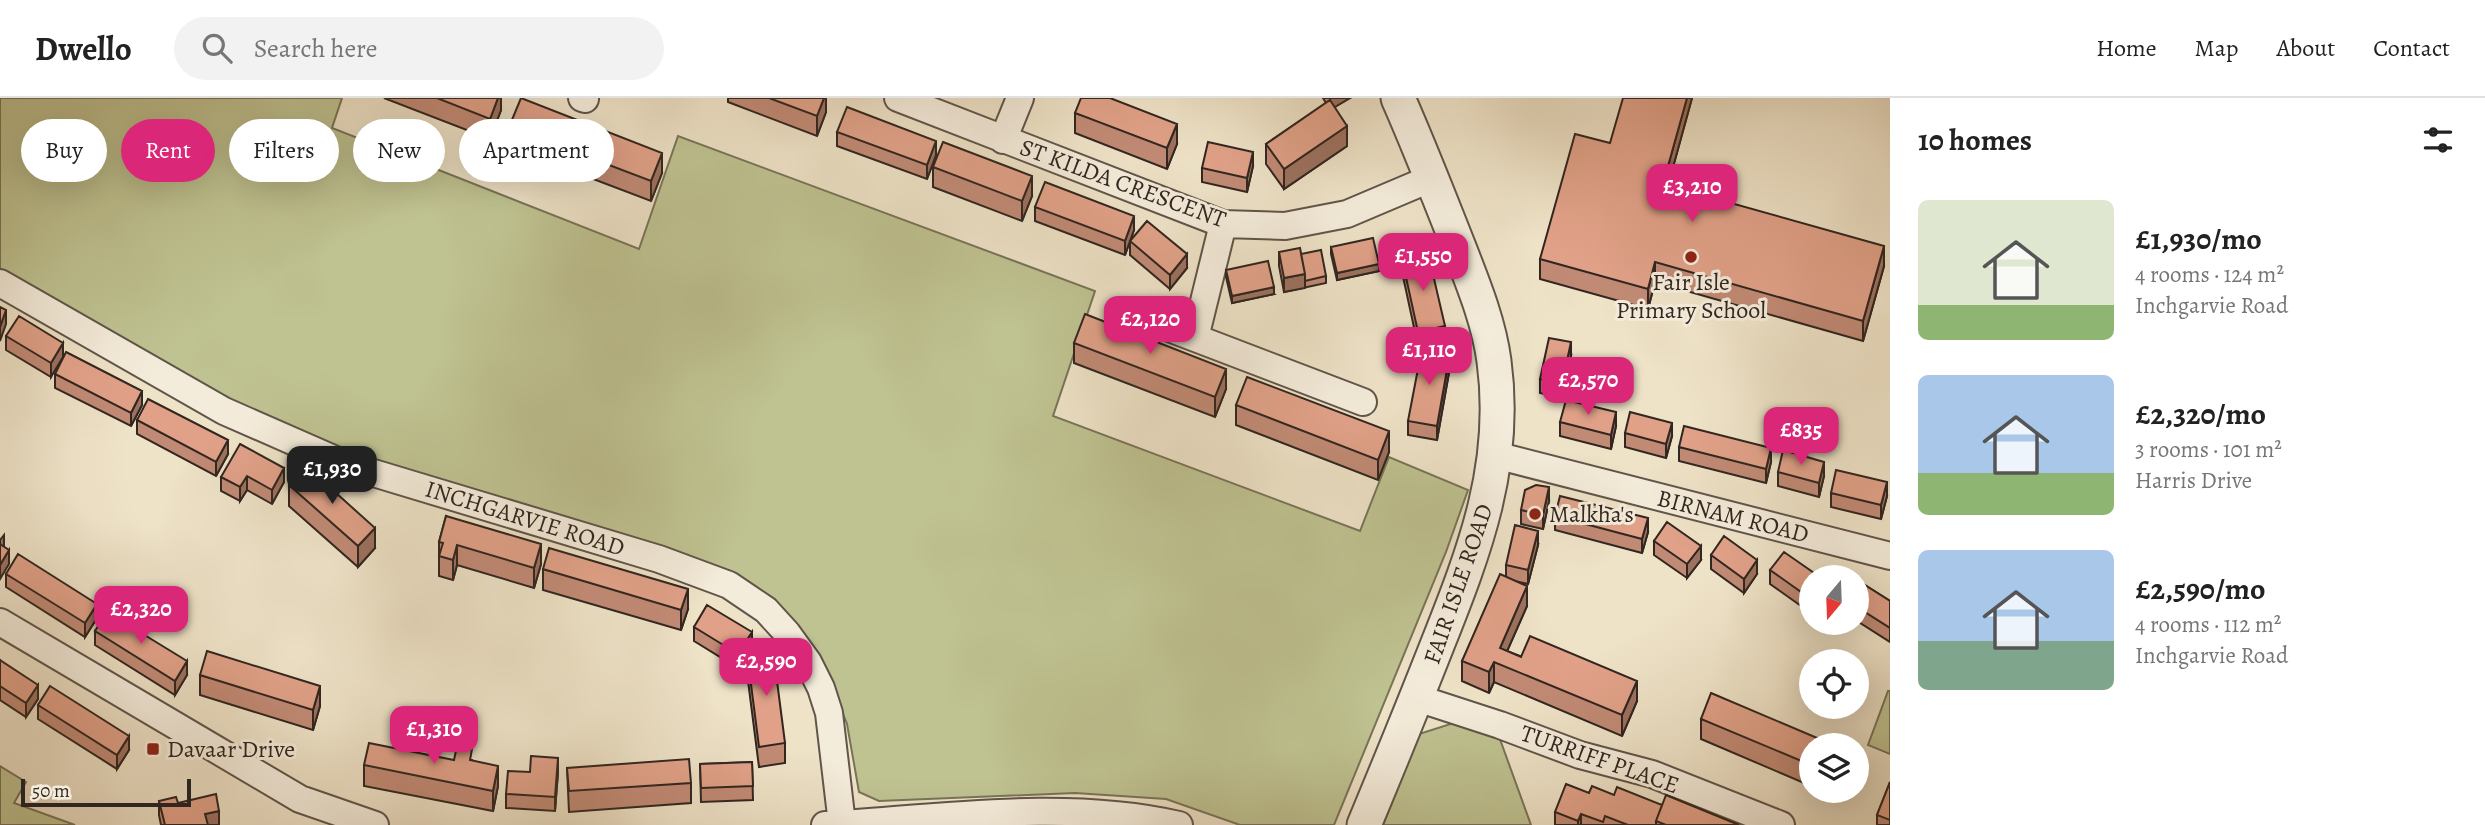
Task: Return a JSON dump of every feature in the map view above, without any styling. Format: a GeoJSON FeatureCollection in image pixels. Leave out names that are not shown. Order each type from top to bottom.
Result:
{"type":"FeatureCollection","features":[{"type":"Feature","properties":{"kind":"street","name":"ST KILDA CRESCENT"},"geometry":{"type":"LineString","coordinates":[[898,98],[1223,224],[1285,226],[1347,214],[1432,178]]}},
{"type":"Feature","properties":{"kind":"street"},"geometry":{"type":"LineString","coordinates":[[1003,140],[1020,98]]}},
{"type":"Feature","properties":{"kind":"street","name":"FAIR ISLE ROAD"},"geometry":{"type":"LineString","coordinates":[[1364,825],[1417,698],[1482,526],[1491,488],[1499,406],[1494,359],[1481,304],[1398,98]]}},
{"type":"Feature","properties":{"kind":"street"},"geometry":{"type":"LineString","coordinates":[[1195,338],[1223,224]]}},
{"type":"Feature","properties":{"kind":"street","name":"INCHGARVIE ROAD"},"geometry":{"type":"LineString","coordinates":[[0,283],[224,411],[347,465],[659,559],[729,585],[766,610],[787,633],[808,662],[821,688],[829,713],[833,824]]}},
{"type":"Feature","properties":{"kind":"street"},"geometry":{"type":"LineString","coordinates":[[1143,318],[1363,402]]}},
{"type":"Feature","properties":{"kind":"street","name":"BIRNAM ROAD"},"geometry":{"type":"LineString","coordinates":[[1495,455],[1890,556]]}},
{"type":"Feature","properties":{"kind":"street"},"geometry":{"type":"LineString","coordinates":[[0,622],[300,799],[375,825]]}},
{"type":"Feature","properties":{"kind":"street","name":"TURRIFF PLACE"},"geometry":{"type":"LineString","coordinates":[[1417,698],[1580,755],[1652,775],[1781,825]]}},
{"type":"Feature","properties":{"kind":"street"},"geometry":{"type":"LineString","coordinates":[[833,824],[1069,818],[1179,825]]}},
{"type":"Feature","properties":{"kind":"green space"},"geometry":{"type":"Polygon","coordinates":[[[0,98],[342,98],[335,119],[229,119],[229,182],[339,182],[339,131],[353,136],[353,182],[445,182],[445,173],[459,178],[459,182],[469,182],[639,249],[678,136],[1095,291],[1053,416],[1360,531],[1389,457],[1468,490],[1446,552],[1334,825],[1240,825],[1166,799],[1075,793],[879,801],[859,792],[847,724],[821,658],[781,609],[725,569],[338,454],[262,418],[0,275],[0,98]]]}},
{"type":"Feature","properties":{"kind":"green space"},"geometry":{"type":"Polygon","coordinates":[[[1890,691],[1890,754],[1869,745],[1890,691]]]}},
{"type":"Feature","properties":{"kind":"green space"},"geometry":{"type":"Polygon","coordinates":[[[1466,719],[1497,731],[1531,825],[1383,825],[1419,734],[1466,719]]]}},
{"type":"Feature","properties":{"kind":"green space"},"geometry":{"type":"Polygon","coordinates":[[[0,766],[26,782],[14,803],[75,825],[0,825],[0,766]]]}},
{"type":"Feature","properties":{"kind":"building"},"geometry":{"type":"Polygon","coordinates":[[[437,98],[498,98],[490,119],[437,98]]]}},
{"type":"Feature","properties":{"kind":"building"},"geometry":{"type":"Polygon","coordinates":[[[521,98],[575,119],[512,119],[521,98]]]}},
{"type":"Feature","properties":{"kind":"building"},"geometry":{"type":"Polygon","coordinates":[[[769,98],[824,98],[817,116],[769,98]]]}},
{"type":"Feature","properties":{"kind":"building"},"geometry":{"type":"Polygon","coordinates":[[[1081,98],[1110,98],[1177,124],[1167,148],[1075,113],[1081,98]]]}},
{"type":"Feature","properties":{"kind":"building"},"geometry":{"type":"Polygon","coordinates":[[[1623,98],[1687,98],[1663,184],[1884,246],[1863,321],[1655,262],[1648,289],[1540,259],[1575,134],[1610,143],[1623,98]]]}},
{"type":"Feature","properties":{"kind":"building"},"geometry":{"type":"Polygon","coordinates":[[[1330,100],[1347,126],[1284,169],[1266,144],[1330,100]]]}},
{"type":"Feature","properties":{"kind":"building"},"geometry":{"type":"Polygon","coordinates":[[[847,107],[936,141],[927,165],[837,132],[847,107]]]}},
{"type":"Feature","properties":{"kind":"building"},"geometry":{"type":"Polygon","coordinates":[[[614,134],[662,153],[651,181],[614,167],[614,134]]]}},
{"type":"Feature","properties":{"kind":"building"},"geometry":{"type":"Polygon","coordinates":[[[943,142],[1032,176],[1022,201],[933,167],[943,142]]]}},
{"type":"Feature","properties":{"kind":"building"},"geometry":{"type":"Polygon","coordinates":[[[1208,142],[1253,152],[1247,178],[1202,168],[1208,142]]]}},
{"type":"Feature","properties":{"kind":"building"},"geometry":{"type":"Polygon","coordinates":[[[1045,182],[1134,216],[1125,241],[1035,207],[1045,182]]]}},
{"type":"Feature","properties":{"kind":"building"},"geometry":{"type":"Polygon","coordinates":[[[1147,221],[1187,254],[1170,275],[1130,241],[1147,221]]]}},
{"type":"Feature","properties":{"kind":"building"},"geometry":{"type":"Polygon","coordinates":[[[1373,238],[1379,264],[1337,273],[1331,247],[1373,238]]]}},
{"type":"Feature","properties":{"kind":"building"},"geometry":{"type":"Polygon","coordinates":[[[1300,248],[1305,274],[1284,278],[1279,252],[1300,248]]]}},
{"type":"Feature","properties":{"kind":"building"},"geometry":{"type":"Polygon","coordinates":[[[1321,250],[1326,276],[1305,281],[1301,254],[1321,250]]]}},
{"type":"Feature","properties":{"kind":"building"},"geometry":{"type":"Polygon","coordinates":[[[1428,253],[1445,326],[1418,332],[1402,259],[1428,253]]]}},
{"type":"Feature","properties":{"kind":"building"},"geometry":{"type":"Polygon","coordinates":[[[1268,261],[1274,287],[1232,296],[1226,270],[1268,261]]]}},
{"type":"Feature","properties":{"kind":"building"},"geometry":{"type":"Polygon","coordinates":[[[0,307],[6,310],[0,327],[0,307]]]}},
{"type":"Feature","properties":{"kind":"building"},"geometry":{"type":"Polygon","coordinates":[[[1085,314],[1226,369],[1215,397],[1074,343],[1085,314]]]}},
{"type":"Feature","properties":{"kind":"building"},"geometry":{"type":"Polygon","coordinates":[[[19,316],[63,343],[51,363],[6,336],[19,316]]]}},
{"type":"Feature","properties":{"kind":"building"},"geometry":{"type":"Polygon","coordinates":[[[1549,338],[1571,342],[1562,384],[1540,379],[1549,338]]]}},
{"type":"Feature","properties":{"kind":"building"},"geometry":{"type":"Polygon","coordinates":[[[1422,348],[1450,353],[1437,426],[1408,421],[1422,348]]]}},
{"type":"Feature","properties":{"kind":"building"},"geometry":{"type":"Polygon","coordinates":[[[66,352],[142,391],[131,413],[55,374],[66,352]]]}},
{"type":"Feature","properties":{"kind":"building"},"geometry":{"type":"Polygon","coordinates":[[[1247,377],[1389,431],[1378,460],[1236,405],[1247,377]]]}},
{"type":"Feature","properties":{"kind":"building"},"geometry":{"type":"Polygon","coordinates":[[[148,399],[228,440],[216,462],[137,420],[148,399]]]}},
{"type":"Feature","properties":{"kind":"building"},"geometry":{"type":"Polygon","coordinates":[[[1566,400],[1616,412],[1611,435],[1560,422],[1566,400]]]}},
{"type":"Feature","properties":{"kind":"building"},"geometry":{"type":"Polygon","coordinates":[[[1630,412],[1672,423],[1666,444],[1625,433],[1630,412]]]}},
{"type":"Feature","properties":{"kind":"building"},"geometry":{"type":"Polygon","coordinates":[[[1684,426],[1771,448],[1766,469],[1679,447],[1684,426]]]}},
{"type":"Feature","properties":{"kind":"building"},"geometry":{"type":"Polygon","coordinates":[[[240,444],[284,468],[272,490],[247,476],[240,487],[221,477],[240,444]]]}},
{"type":"Feature","properties":{"kind":"building"},"geometry":{"type":"Polygon","coordinates":[[[1783,450],[1824,462],[1819,483],[1778,472],[1783,450]]]}},
{"type":"Feature","properties":{"kind":"building"},"geometry":{"type":"Polygon","coordinates":[[[306,466],[375,528],[358,546],[289,485],[306,466]]]}},
{"type":"Feature","properties":{"kind":"building"},"geometry":{"type":"Polygon","coordinates":[[[1836,470],[1887,482],[1881,505],[1831,493],[1836,470]]]}},
{"type":"Feature","properties":{"kind":"building"},"geometry":{"type":"Polygon","coordinates":[[[1536,485],[1549,487],[1543,515],[1521,510],[1525,490],[1536,485]]]}},
{"type":"Feature","properties":{"kind":"building"},"geometry":{"type":"Polygon","coordinates":[[[1560,496],[1648,518],[1642,539],[1555,516],[1560,496]]]}},
{"type":"Feature","properties":{"kind":"building"},"geometry":{"type":"Polygon","coordinates":[[[446,516],[541,544],[534,568],[457,545],[453,560],[439,556],[443,543],[439,542],[446,516]]]}},
{"type":"Feature","properties":{"kind":"building"},"geometry":{"type":"Polygon","coordinates":[[[1667,522],[1701,546],[1687,564],[1654,541],[1667,522]]]}},
{"type":"Feature","properties":{"kind":"building"},"geometry":{"type":"Polygon","coordinates":[[[1515,525],[1538,531],[1528,570],[1506,565],[1515,525]]]}},
{"type":"Feature","properties":{"kind":"building"},"geometry":{"type":"Polygon","coordinates":[[[1724,536],[1757,560],[1744,579],[1711,555],[1724,536]]]}},
{"type":"Feature","properties":{"kind":"building"},"geometry":{"type":"Polygon","coordinates":[[[0,544],[9,550],[0,565],[0,544]]]}},
{"type":"Feature","properties":{"kind":"building"},"geometry":{"type":"Polygon","coordinates":[[[549,548],[688,589],[681,610],[543,569],[549,548]]]}},
{"type":"Feature","properties":{"kind":"building"},"geometry":{"type":"Polygon","coordinates":[[[1784,552],[1803,565],[1799,565],[1799,590],[1770,570],[1784,552]]]}},
{"type":"Feature","properties":{"kind":"building"},"geometry":{"type":"Polygon","coordinates":[[[18,554],[97,604],[85,623],[6,574],[18,554]]]}},
{"type":"Feature","properties":{"kind":"building"},"geometry":{"type":"Polygon","coordinates":[[[1500,574],[1527,586],[1500,648],[1521,657],[1530,636],[1637,681],[1622,715],[1494,662],[1489,672],[1462,661],[1500,574]]]}},
{"type":"Feature","properties":{"kind":"building"},"geometry":{"type":"Polygon","coordinates":[[[1869,588],[1890,601],[1890,628],[1869,615],[1869,588]]]}},
{"type":"Feature","properties":{"kind":"building"},"geometry":{"type":"Polygon","coordinates":[[[707,605],[752,632],[738,654],[694,627],[707,605]]]}},
{"type":"Feature","properties":{"kind":"building"},"geometry":{"type":"Polygon","coordinates":[[[107,612],[187,661],[175,681],[95,631],[107,612]]]}},
{"type":"Feature","properties":{"kind":"building"},"geometry":{"type":"Polygon","coordinates":[[[773,650],[785,743],[759,747],[747,653],[773,650]]]}},
{"type":"Feature","properties":{"kind":"building"},"geometry":{"type":"Polygon","coordinates":[[[207,651],[320,686],[313,710],[200,675],[207,651]]]}},
{"type":"Feature","properties":{"kind":"building"},"geometry":{"type":"Polygon","coordinates":[[[0,660],[38,685],[26,703],[0,686],[0,660]]]}},
{"type":"Feature","properties":{"kind":"building"},"geometry":{"type":"Polygon","coordinates":[[[50,686],[129,736],[117,755],[38,705],[50,686]]]}},
{"type":"Feature","properties":{"kind":"building"},"geometry":{"type":"Polygon","coordinates":[[[1711,693],[1805,733],[1799,733],[1799,760],[1701,719],[1711,693]]]}},
{"type":"Feature","properties":{"kind":"building"},"geometry":{"type":"Polygon","coordinates":[[[369,743],[454,760],[457,746],[472,749],[470,760],[498,766],[493,791],[364,765],[369,743]]]}},
{"type":"Feature","properties":{"kind":"building"},"geometry":{"type":"Polygon","coordinates":[[[531,756],[558,758],[555,797],[506,794],[508,771],[530,772],[531,756]]]}},
{"type":"Feature","properties":{"kind":"building"},"geometry":{"type":"Polygon","coordinates":[[[689,759],[691,783],[569,791],[567,768],[689,759]]]}},
{"type":"Feature","properties":{"kind":"building"},"geometry":{"type":"Polygon","coordinates":[[[752,762],[753,786],[701,788],[700,764],[752,762]]]}},
{"type":"Feature","properties":{"kind":"building"},"geometry":{"type":"Polygon","coordinates":[[[1890,782],[1890,820],[1877,815],[1890,782]]]}},
{"type":"Feature","properties":{"kind":"building"},"geometry":{"type":"Polygon","coordinates":[[[1566,784],[1589,793],[1592,786],[1614,795],[1617,787],[1662,805],[1656,825],[1628,825],[1605,816],[1603,822],[1581,814],[1578,821],[1555,812],[1566,784]]]}},
{"type":"Feature","properties":{"kind":"building"},"geometry":{"type":"Polygon","coordinates":[[[216,794],[219,811],[205,814],[208,825],[165,825],[159,801],[176,797],[178,803],[216,794]]]}},
{"type":"Feature","properties":{"kind":"building"},"geometry":{"type":"Polygon","coordinates":[[[1666,795],[1739,825],[1666,825],[1656,821],[1666,795]]]}},
{"type":"Feature","properties":{"kind":"place","name":"Fair Isle Primary School"},"geometry":{"type":"Point","coordinates":[1691,257]}},
{"type":"Feature","properties":{"kind":"place","name":"Malkha's"},"geometry":{"type":"Point","coordinates":[1535,514]}},
{"type":"Feature","properties":{"kind":"place","name":"Davaar Drive"},"geometry":{"type":"Point","coordinates":[153,749]}}]}
